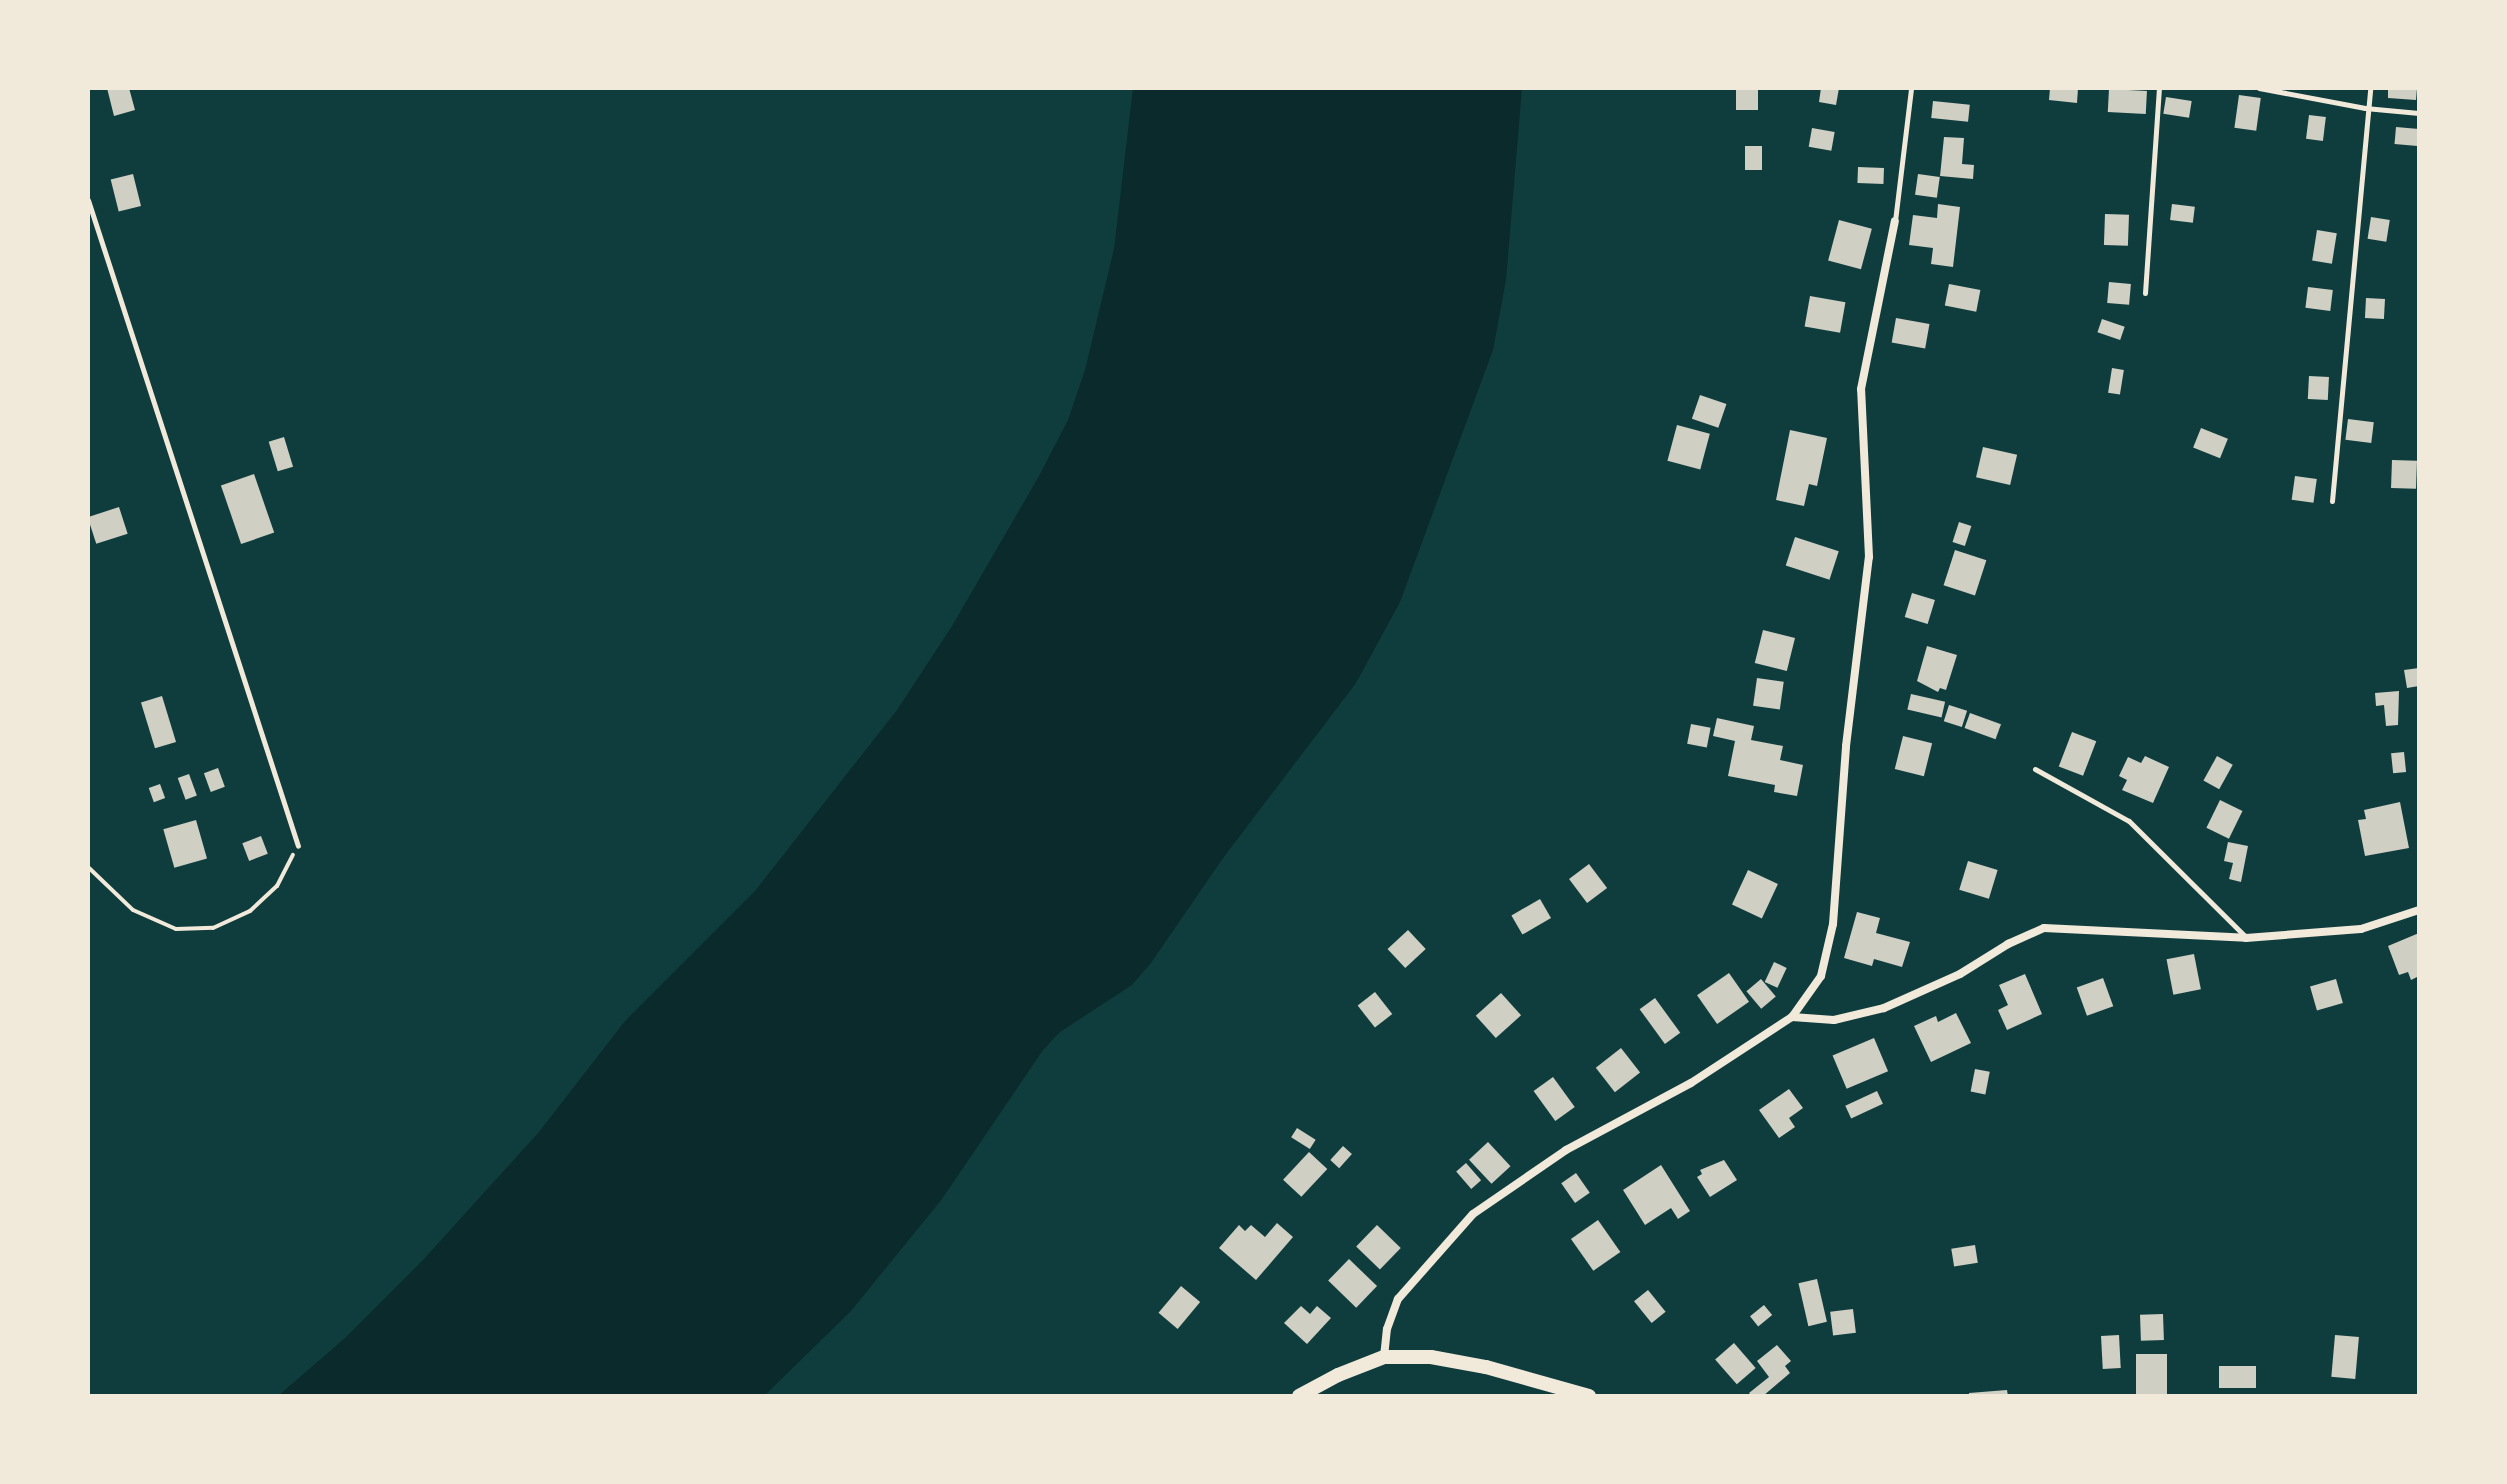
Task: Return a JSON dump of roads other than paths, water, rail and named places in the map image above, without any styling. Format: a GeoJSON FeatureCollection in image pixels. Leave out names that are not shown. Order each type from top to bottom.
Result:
{"type":"FeatureCollection","features":[{"type":"Feature","properties":{"kind":"street"},"geometry":{"type":"LineString","coordinates":[[1384,1357],[1387,1329],[1398,1299],[1473,1214],[1566,1150],[1691,1083],[1792,1017],[1821,976],[1833,924],[1846,746],[1869,557],[1861,389],[1895,221]]}},
{"type":"Feature","properties":{"kind":"street"},"geometry":{"type":"LineString","coordinates":[[1792,1017],[1834,1020],[1884,1008],[1960,974],[2008,944],[2044,928],[2246,938],[2361,929],[2419,910]]}},
{"type":"Feature","properties":{"kind":"street"},"geometry":{"type":"LineString","coordinates":[[1299,1396],[1338,1375],[1384,1357],[1431,1357],[1486,1367],[1589,1396]]}},
{"type":"Feature","properties":{"kind":"lane"},"geometry":{"type":"LineString","coordinates":[[1895,221],[1911,88]]}},
{"type":"Feature","properties":{"kind":"lane"},"geometry":{"type":"LineString","coordinates":[[2145,293],[2159,88]]}},
{"type":"Feature","properties":{"kind":"lane"},"geometry":{"type":"LineString","coordinates":[[2259,88],[2365,108],[2419,113]]}},
{"type":"Feature","properties":{"kind":"lane"},"geometry":{"type":"LineString","coordinates":[[2332,501],[2365,108],[2370,88]]}},
{"type":"Feature","properties":{"kind":"lane"},"geometry":{"type":"LineString","coordinates":[[88,200],[298,846]]}},
{"type":"Feature","properties":{"kind":"lane"},"geometry":{"type":"LineString","coordinates":[[2035,769],[2129,821],[2246,938]]}},
{"type":"Feature","properties":{"kind":"water"},"geometry":{"type":"Polygon","coordinates":[[[1133,88],[1522,88],[1506,280],[1493,350],[1400,602],[1356,683],[1223,858],[1151,963],[1132,985],[1060,1032],[1043,1050],[942,1199],[851,1311],[764,1396],[278,1396],[345,1338],[422,1261],[539,1132],[625,1021],[755,891],[897,710],[952,626],[1039,476],[1068,420],[1085,370],[1114,249],[1133,88]]]}}]}
